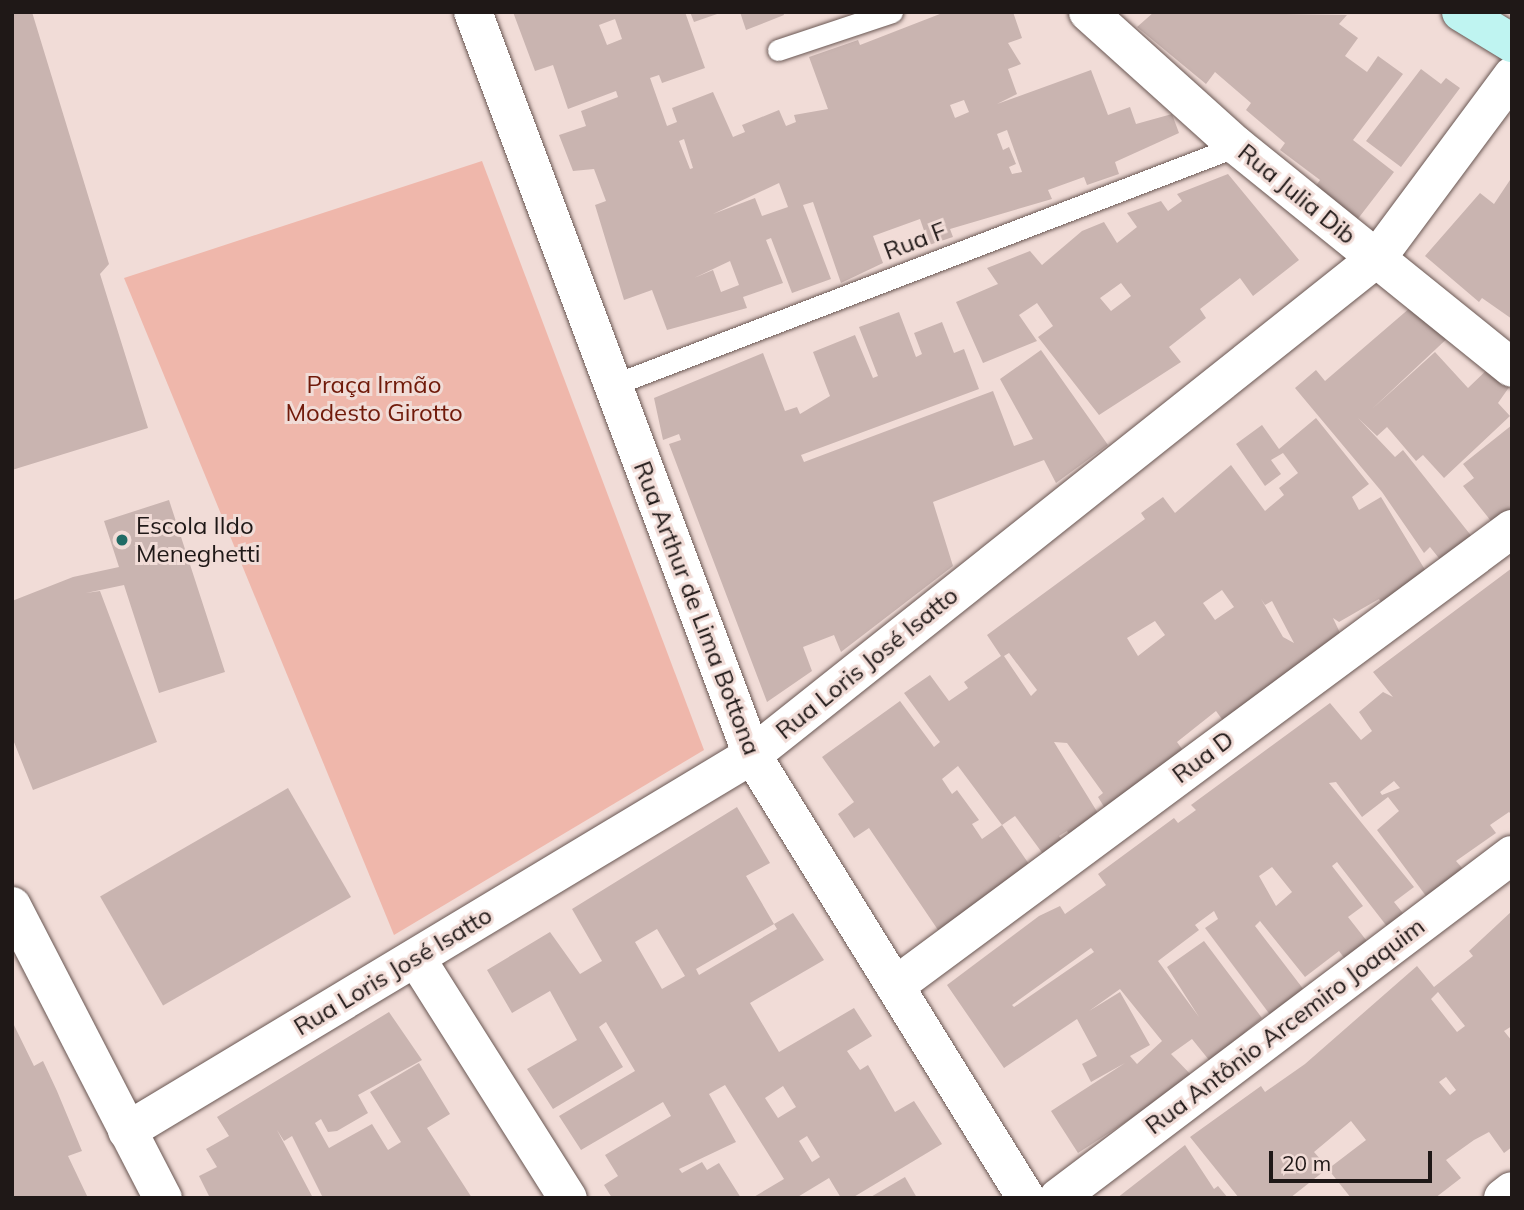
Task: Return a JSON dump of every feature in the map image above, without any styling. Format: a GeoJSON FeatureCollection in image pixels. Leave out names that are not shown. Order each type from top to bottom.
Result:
{"type":"FeatureCollection","features":[{"type":"Feature","properties":{"kind":"main road"},"geometry":{"type":"LineString","coordinates":[[1461,12],[1512,43]]}},
{"type":"Feature","properties":{"kind":"street","name":"Rua Arthur de Lima Bottona"},"geometry":{"type":"LineString","coordinates":[[473,12],[751,755],[1026,1198]]}},
{"type":"Feature","properties":{"kind":"street","name":"Rua Julia Dib"},"geometry":{"type":"LineString","coordinates":[[1088,12],[1237,146],[1512,368]]}},
{"type":"Feature","properties":{"kind":"street","name":"Rua Loris José Isatto"},"geometry":{"type":"LineString","coordinates":[[127,1131],[751,755],[1377,258],[1512,76]]}},
{"type":"Feature","properties":{"kind":"street","name":"Rua D"},"geometry":{"type":"LineString","coordinates":[[895,986],[1512,529]]}},
{"type":"Feature","properties":{"kind":"street","name":"Rua Antônio Arcemiro Joaquim"},"geometry":{"type":"LineString","coordinates":[[1058,1198],[1512,855]]}},
{"type":"Feature","properties":{"kind":"street"},"geometry":{"type":"LineString","coordinates":[[12,906],[163,1198]]}},
{"type":"Feature","properties":{"kind":"street"},"geometry":{"type":"LineString","coordinates":[[416,958],[568,1198]]}},
{"type":"Feature","properties":{"kind":"street"},"geometry":{"type":"LineString","coordinates":[[1503,1198],[1512,1191]]}},
{"type":"Feature","properties":{"kind":"lane"},"geometry":{"type":"LineString","coordinates":[[778,50],[892,12]]}},
{"type":"Feature","properties":{"kind":"lane","name":"Rua F"},"geometry":{"type":"LineString","coordinates":[[613,385],[1237,146]]}},
{"type":"Feature","properties":{"kind":"green space","name":"Praça Irmão Modesto Girotto"},"geometry":{"type":"Polygon","coordinates":[[[482,161],[704,750],[394,935],[124,278],[482,161]]]}},
{"type":"Feature","properties":{"kind":"building"},"geometry":{"type":"Polygon","coordinates":[[[12,12],[32,12],[109,264],[100,274],[148,428],[12,470],[12,12]]]}},
{"type":"Feature","properties":{"kind":"building"},"geometry":{"type":"Polygon","coordinates":[[[513,12],[685,12],[705,68],[662,83],[659,75],[650,78],[667,126],[677,122],[672,108],[713,92],[733,137],[745,132],[742,125],[779,110],[786,126],[796,122],[794,115],[828,109],[809,57],[858,40],[860,45],[945,12],[1013,12],[1022,38],[1008,43],[1021,64],[1008,69],[1017,94],[997,104],[1091,70],[1108,115],[1130,107],[1136,124],[1172,114],[1179,133],[1115,162],[1119,174],[1087,185],[1084,177],[1048,190],[1052,199],[950,229],[953,237],[929,245],[920,219],[873,236],[883,263],[841,283],[813,202],[803,205],[831,279],[792,293],[771,238],[766,240],[783,283],[743,297],[747,308],[667,330],[652,290],[624,300],[595,205],[606,201],[594,169],[573,171],[559,135],[586,126],[581,111],[618,97],[616,91],[568,109],[553,65],[535,71],[513,12]],[[615,19],[599,25],[607,45],[622,39],[615,19]],[[964,100],[950,105],[955,118],[969,112],[964,100]],[[1007,130],[997,134],[1003,150],[1009,147],[1016,164],[1009,167],[1012,174],[1022,172],[1007,130]],[[684,139],[679,141],[690,169],[693,168],[684,139]],[[779,183],[713,214],[755,198],[762,216],[788,207],[779,183]],[[730,261],[694,278],[713,270],[721,292],[739,285],[730,261]]]}},
{"type":"Feature","properties":{"kind":"building"},"geometry":{"type":"Polygon","coordinates":[[[690,12],[720,12],[720,13],[694,22],[690,12]]]}},
{"type":"Feature","properties":{"kind":"building"},"geometry":{"type":"Polygon","coordinates":[[[740,12],[783,12],[784,15],[746,30],[740,12]]]}},
{"type":"Feature","properties":{"kind":"building"},"geometry":{"type":"Polygon","coordinates":[[[1154,12],[1347,15],[1339,24],[1358,38],[1345,56],[1367,72],[1378,56],[1403,74],[1353,140],[1394,172],[1357,220],[1315,187],[1320,180],[1280,150],[1285,143],[1246,110],[1251,103],[1215,72],[1206,84],[1137,27],[1154,12]]]}},
{"type":"Feature","properties":{"kind":"building"},"geometry":{"type":"Polygon","coordinates":[[[1421,69],[1441,84],[1446,78],[1460,88],[1401,167],[1366,141],[1421,69]]]}},
{"type":"Feature","properties":{"kind":"building"},"geometry":{"type":"Polygon","coordinates":[[[1228,174],[1299,260],[1253,296],[1240,278],[1200,309],[1206,318],[1169,347],[1181,362],[1099,415],[1038,337],[1053,326],[1037,303],[1019,315],[1037,341],[983,363],[956,302],[998,284],[987,268],[1030,251],[1042,265],[1082,231],[1104,222],[1117,243],[1137,227],[1127,213],[1161,201],[1168,211],[1182,201],[1177,194],[1228,174]],[[1121,283],[1100,298],[1111,311],[1131,296],[1121,283]]]}},
{"type":"Feature","properties":{"kind":"building"},"geometry":{"type":"Polygon","coordinates":[[[1512,177],[1512,319],[1482,298],[1479,302],[1425,256],[1480,193],[1494,204],[1512,177]]]}},
{"type":"Feature","properties":{"kind":"building"},"geometry":{"type":"Polygon","coordinates":[[[1418,301],[1453,333],[1372,409],[1435,352],[1468,388],[1493,364],[1512,383],[1498,403],[1510,416],[1444,478],[1423,455],[1416,461],[1387,427],[1377,436],[1358,418],[1395,457],[1403,450],[1473,538],[1442,562],[1430,547],[1424,553],[1382,492],[1295,388],[1316,370],[1325,381],[1418,301]]]}},
{"type":"Feature","properties":{"kind":"building"},"geometry":{"type":"Polygon","coordinates":[[[899,312],[916,357],[922,354],[914,333],[942,322],[954,353],[964,349],[979,389],[801,455],[804,462],[993,391],[1014,446],[1033,439],[1000,379],[1041,350],[1108,445],[1056,483],[1044,460],[933,502],[953,566],[841,652],[834,635],[803,647],[812,671],[767,702],[669,444],[681,440],[679,434],[663,440],[654,398],[763,353],[785,411],[797,407],[800,414],[830,396],[813,352],[855,335],[873,378],[878,376],[859,327],[899,312]]]}},
{"type":"Feature","properties":{"kind":"building"},"geometry":{"type":"Polygon","coordinates":[[[1316,418],[1369,484],[1352,497],[1359,510],[1381,497],[1427,573],[1384,607],[1379,599],[1339,622],[1333,618],[1342,637],[1224,722],[1216,711],[1177,742],[1185,753],[1106,810],[1098,797],[1103,793],[1067,743],[1054,742],[1101,818],[1071,838],[1067,831],[1059,836],[1066,846],[1046,858],[1015,816],[1002,825],[1031,867],[938,930],[869,828],[854,838],[838,814],[854,802],[822,757],[900,701],[934,747],[940,742],[904,693],[930,675],[949,701],[968,688],[964,682],[1001,656],[987,635],[1145,519],[1141,513],[1163,497],[1175,513],[1231,465],[1265,511],[1284,495],[1279,488],[1298,473],[1283,453],[1271,460],[1281,474],[1265,486],[1236,444],[1262,425],[1279,449],[1316,418]],[[1222,590],[1203,603],[1215,620],[1234,607],[1222,590]],[[1261,599],[1283,637],[1294,643],[1272,601],[1265,605],[1261,599]],[[1155,621],[1127,638],[1138,656],[1165,635],[1155,621]],[[1009,653],[1004,656],[1031,696],[1037,690],[1009,653]],[[958,766],[942,779],[952,794],[957,790],[979,820],[972,824],[982,839],[1002,825],[958,766]]]}},
{"type":"Feature","properties":{"kind":"building"},"geometry":{"type":"Polygon","coordinates":[[[1512,425],[1512,513],[1495,526],[1463,486],[1474,478],[1463,464],[1512,425]]]}},
{"type":"Feature","properties":{"kind":"building"},"geometry":{"type":"Polygon","coordinates":[[[169,500],[225,672],[159,693],[124,585],[86,593],[100,591],[157,742],[33,790],[12,737],[12,601],[73,577],[119,567],[104,521],[169,500]]]}},
{"type":"Feature","properties":{"kind":"building"},"geometry":{"type":"Polygon","coordinates":[[[1512,568],[1512,815],[1509,812],[1490,825],[1496,833],[1456,861],[1463,869],[1426,896],[1377,830],[1399,811],[1388,797],[1362,817],[1336,782],[1329,783],[1414,887],[1394,902],[1406,917],[1389,929],[1337,862],[1332,866],[1363,906],[1348,917],[1370,945],[1348,963],[1339,951],[1305,977],[1260,921],[1255,926],[1304,990],[1271,1016],[1205,928],[1218,919],[1214,911],[1195,925],[1199,930],[1158,961],[1199,1017],[1167,967],[1204,941],[1262,1018],[1245,1032],[1252,1040],[1213,1065],[1192,1039],[1171,1054],[1194,1078],[1078,1153],[1051,1111],[1125,1063],[1091,1082],[1082,1064],[1097,1056],[1077,1019],[1004,1068],[947,985],[1039,916],[1060,906],[1065,914],[1106,885],[1098,874],[1174,818],[1178,823],[1196,810],[1191,805],[1330,703],[1361,740],[1372,731],[1359,712],[1383,692],[1393,697],[1373,672],[1512,568]],[[1394,781],[1380,792],[1382,795],[1400,788],[1394,781]],[[1272,867],[1259,876],[1276,906],[1292,892],[1272,867]],[[1091,948],[1012,1005],[1014,1007],[1094,952],[1091,948]],[[1120,989],[1089,1011],[1120,992],[1150,1045],[1130,1056],[1137,1064],[1162,1041],[1120,989]]]}},
{"type":"Feature","properties":{"kind":"building"},"geometry":{"type":"Polygon","coordinates":[[[288,788],[351,897],[163,1006],[100,896],[288,788]]]}},
{"type":"Feature","properties":{"kind":"building"},"geometry":{"type":"Polygon","coordinates":[[[737,807],[770,863],[746,876],[774,924],[793,913],[824,960],[750,1003],[779,1052],[854,1008],[872,1036],[847,1051],[860,1070],[868,1065],[895,1112],[914,1101],[942,1144],[852,1198],[841,1198],[829,1178],[796,1198],[752,1198],[784,1179],[725,1085],[709,1094],[736,1142],[679,1169],[682,1173],[702,1162],[707,1170],[719,1163],[741,1198],[612,1198],[604,1185],[618,1176],[605,1155],[671,1116],[663,1102],[581,1150],[559,1116],[635,1071],[606,1022],[599,1027],[623,1067],[553,1109],[527,1069],[577,1040],[550,991],[512,1013],[487,970],[550,932],[580,974],[602,961],[572,909],[737,807]],[[774,924],[696,969],[699,975],[777,929],[774,924]],[[657,929],[635,942],[662,989],[685,976],[657,929]],[[783,1086],[765,1098],[778,1118],[796,1107],[783,1086]],[[807,1136],[799,1141],[812,1162],[820,1157],[807,1136]]]}},
{"type":"Feature","properties":{"kind":"building"},"geometry":{"type":"Polygon","coordinates":[[[1512,911],[1512,1026],[1504,1031],[1512,1041],[1512,1147],[1504,1153],[1489,1132],[1474,1140],[1446,1160],[1461,1178],[1435,1198],[1351,1198],[1328,1169],[1366,1140],[1351,1121],[1314,1152],[1328,1168],[1290,1198],[1239,1198],[1190,1137],[1261,1086],[1265,1092],[1305,1064],[1417,966],[1434,987],[1473,956],[1469,951],[1512,911]],[[1438,992],[1431,999],[1457,1032],[1465,1026],[1438,992]],[[1446,1077],[1439,1082],[1450,1095],[1456,1090],[1446,1077]]]}},
{"type":"Feature","properties":{"kind":"building"},"geometry":{"type":"Polygon","coordinates":[[[389,1012],[422,1060],[358,1095],[368,1113],[337,1131],[328,1132],[321,1119],[315,1123],[329,1148],[372,1124],[388,1150],[401,1142],[370,1092],[419,1063],[450,1114],[427,1128],[472,1198],[323,1198],[292,1136],[284,1141],[277,1130],[313,1198],[210,1198],[199,1176],[217,1167],[206,1149],[229,1136],[217,1117],[389,1012]]]}},
{"type":"Feature","properties":{"kind":"building"},"geometry":{"type":"Polygon","coordinates":[[[12,1021],[34,1066],[43,1061],[57,1091],[82,1151],[68,1156],[88,1198],[12,1198],[12,1021]]]}},
{"type":"Feature","properties":{"kind":"building"},"geometry":{"type":"Polygon","coordinates":[[[1185,1145],[1214,1189],[1218,1186],[1228,1198],[1117,1198],[1185,1145]]]}},
{"type":"Feature","properties":{"kind":"building"},"geometry":{"type":"Polygon","coordinates":[[[905,1177],[917,1198],[869,1198],[905,1177]]]}},
{"type":"Feature","properties":{"kind":"place","name":"Escola Ildo Meneghetti"},"geometry":{"type":"Point","coordinates":[122,540]}}]}
